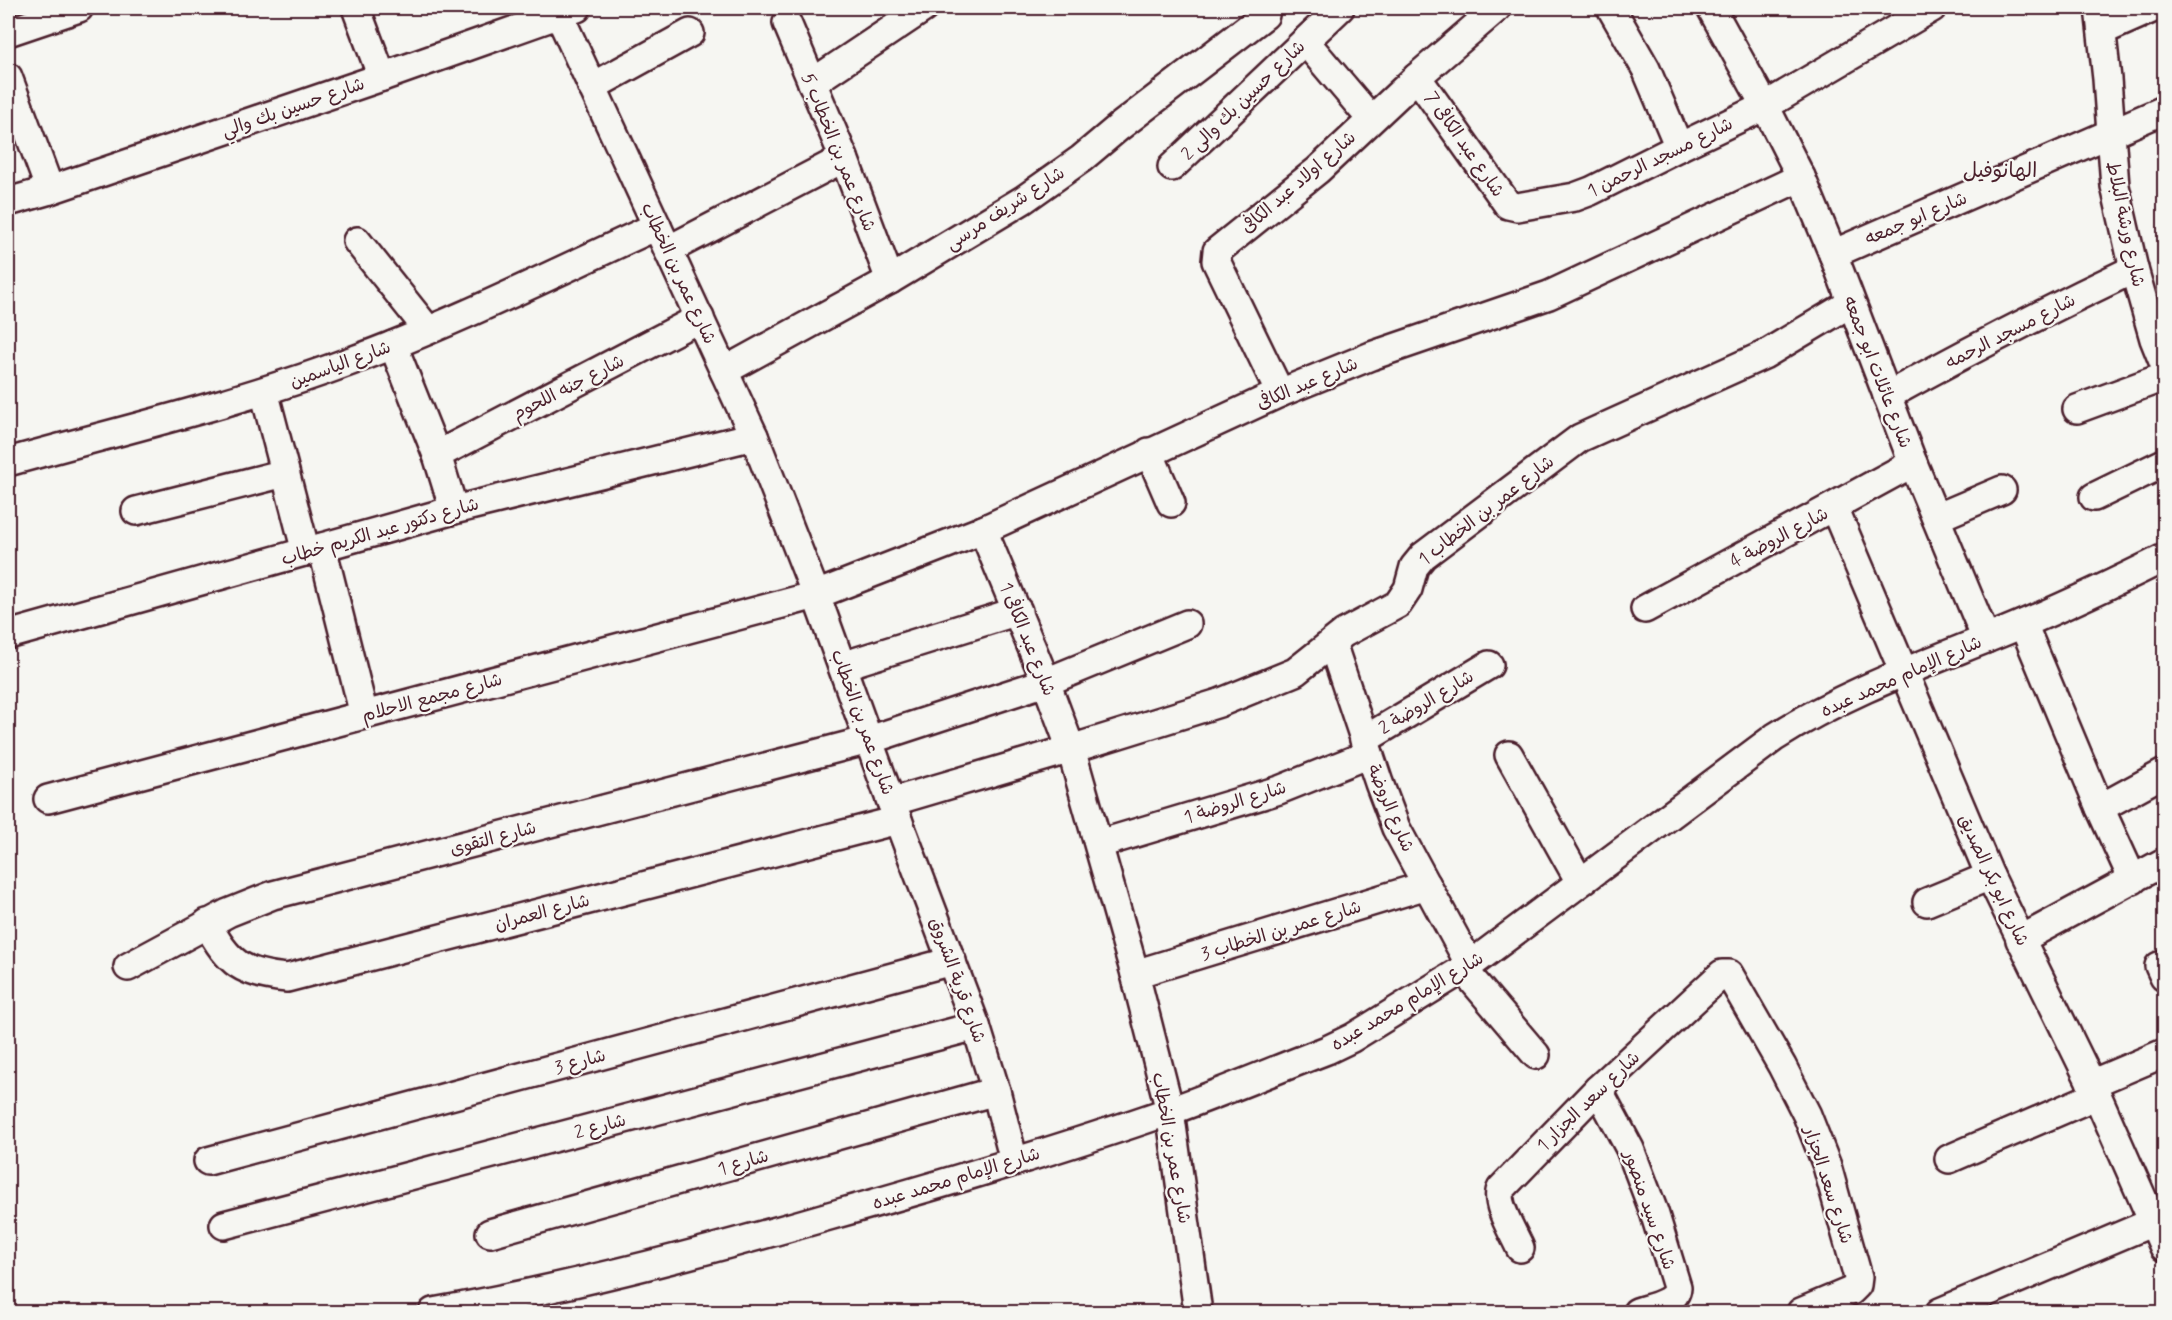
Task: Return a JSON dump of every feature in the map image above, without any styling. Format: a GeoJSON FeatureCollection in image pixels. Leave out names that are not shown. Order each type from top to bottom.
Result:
{"type":"FeatureCollection","features":[{"type":"Feature","properties":{"kind":"street"},"geometry":{"type":"LineString","coordinates":[[8,32],[79,8]]}},
{"type":"Feature","properties":{"kind":"street"},"geometry":{"type":"LineString","coordinates":[[356,8],[382,77]]}},
{"type":"Feature","properties":{"kind":"street"},"geometry":{"type":"LineString","coordinates":[[812,83],[924,8]]}},
{"type":"Feature","properties":{"kind":"street","name":"شارع حسين بك والى 2"},"geometry":{"type":"LineString","coordinates":[[1172,167],[1340,8]]}},
{"type":"Feature","properties":{"kind":"street","name":"شارع اولاد عبد الكافى"},"geometry":{"type":"LineString","coordinates":[[1280,393],[1216,261],[1219,249],[1318,170],[1417,76],[1497,8]]}},
{"type":"Feature","properties":{"kind":"street","name":"شارع عائلات ابو جمعه"},"geometry":{"type":"LineString","coordinates":[[1711,8],[1801,177],[1913,463],[1986,639]]}},
{"type":"Feature","properties":{"kind":"street","name":"شارع مسجد الرحمن 1"},"geometry":{"type":"LineString","coordinates":[[1516,207],[1575,197],[1590,191],[1765,106],[1932,8]]}},
{"type":"Feature","properties":{"kind":"street"},"geometry":{"type":"LineString","coordinates":[[2101,19],[2154,8]]}},
{"type":"Feature","properties":{"kind":"street","name":"شارع حسين بك والي"},"geometry":{"type":"LineString","coordinates":[[8,202],[50,190],[382,77],[564,10]]}},
{"type":"Feature","properties":{"kind":"street","name":"شارع عمر بن الخطاب"},"geometry":{"type":"LineString","coordinates":[[564,10],[592,87],[754,436],[816,595],[895,811],[1071,749],[1135,974],[1170,1111],[1198,1312]]}},
{"type":"Feature","properties":{"kind":"street"},"geometry":{"type":"LineString","coordinates":[[1621,11],[1679,147]]}},
{"type":"Feature","properties":{"kind":"street","name":"شارع شريف مرسى"},"geometry":{"type":"LineString","coordinates":[[724,371],[890,280],[1023,200],[1080,159],[1265,15]]}},
{"type":"Feature","properties":{"kind":"street","name":"شارع ورشة البلاط"},"geometry":{"type":"LineString","coordinates":[[2101,19],[2115,186],[2134,269],[2159,337],[2164,364]]}},
{"type":"Feature","properties":{"kind":"street","name":"شارع عمر بن الخطاب 5"},"geometry":{"type":"LineString","coordinates":[[787,23],[844,158],[890,280]]}},
{"type":"Feature","properties":{"kind":"street"},"geometry":{"type":"LineString","coordinates":[[592,87],[690,33]]}},
{"type":"Feature","properties":{"kind":"street"},"geometry":{"type":"LineString","coordinates":[[1305,40],[1371,119]]}},
{"type":"Feature","properties":{"kind":"street","name":"شارع عبد الكافى 7"},"geometry":{"type":"LineString","coordinates":[[1417,76],[1508,205],[1516,207]]}},
{"type":"Feature","properties":{"kind":"street"},"geometry":{"type":"LineString","coordinates":[[8,77],[50,190]]}},
{"type":"Feature","properties":{"kind":"street","name":"شارع ابو جمعه"},"geometry":{"type":"LineString","coordinates":[[1833,254],[2164,110]]}},
{"type":"Feature","properties":{"kind":"street","name":"شارع الياسمين"},"geometry":{"type":"LineString","coordinates":[[8,462],[264,391],[393,345],[663,238],[844,158]]}},
{"type":"Feature","properties":{"kind":"street","name":"شارع عبد الكافى"},"geometry":{"type":"LineString","coordinates":[[816,595],[983,530],[1280,393],[1371,356],[1549,295],[1801,177]]}},
{"type":"Feature","properties":{"kind":"street"},"geometry":{"type":"LineString","coordinates":[[357,241],[428,330]]}},
{"type":"Feature","properties":{"kind":"street","name":"شارع مسجد الرحمه"},"geometry":{"type":"LineString","coordinates":[[1887,396],[1968,351],[2134,269]]}},
{"type":"Feature","properties":{"kind":"street","name":"شارع عمر بن الخطاب 1"},"geometry":{"type":"LineString","coordinates":[[1071,749],[1219,703],[1295,672],[1349,630],[1398,604],[1408,589],[1414,567],[1423,556],[1580,438],[1764,355],[1851,303]]}},
{"type":"Feature","properties":{"kind":"street","name":"شارع جنه اللحوم"},"geometry":{"type":"LineString","coordinates":[[436,455],[700,318]]}},
{"type":"Feature","properties":{"kind":"street"},"geometry":{"type":"LineString","coordinates":[[393,345],[436,455],[454,510]]}},
{"type":"Feature","properties":{"kind":"street"},"geometry":{"type":"LineString","coordinates":[[2077,409],[2164,377]]}},
{"type":"Feature","properties":{"kind":"street"},"geometry":{"type":"LineString","coordinates":[[264,391],[285,473],[314,549],[364,715]]}},
{"type":"Feature","properties":{"kind":"street","name":"شارع دكتور عبد الكريم خطاب"},"geometry":{"type":"LineString","coordinates":[[8,635],[454,510],[754,436]]}},
{"type":"Feature","properties":{"kind":"street"},"geometry":{"type":"LineString","coordinates":[[1149,452],[1171,503]]}},
{"type":"Feature","properties":{"kind":"street","name":"شارع الروضة 4"},"geometry":{"type":"LineString","coordinates":[[1645,609],[1913,463]]}},
{"type":"Feature","properties":{"kind":"street"},"geometry":{"type":"LineString","coordinates":[[2094,497],[2164,464]]}},
{"type":"Feature","properties":{"kind":"street"},"geometry":{"type":"LineString","coordinates":[[136,511],[285,473]]}},
{"type":"Feature","properties":{"kind":"street"},"geometry":{"type":"LineString","coordinates":[[1936,518],[2002,490]]}},
{"type":"Feature","properties":{"kind":"street","name":"شارع ابو بكر الصديق"},"geometry":{"type":"LineString","coordinates":[[1834,507],[1990,876],[2094,1090],[2164,1247]]}},
{"type":"Feature","properties":{"kind":"street","name":"شارع عبد الكافى 1"},"geometry":{"type":"LineString","coordinates":[[983,530],[1071,749]]}},
{"type":"Feature","properties":{"kind":"street","name":"شارع الإمام محمد عبده"},"geometry":{"type":"LineString","coordinates":[[433,1312],[504,1299],[729,1245],[918,1191],[1170,1111],[1327,1050],[1352,1038],[1466,967],[1775,737],[1823,709],[1903,671],[2087,597],[2164,558]]}},
{"type":"Feature","properties":{"kind":"street","name":"شارع مجمع الاحلام"},"geometry":{"type":"LineString","coordinates":[[48,799],[816,595]]}},
{"type":"Feature","properties":{"kind":"street"},"geometry":{"type":"LineString","coordinates":[[842,666],[1017,611]]}},
{"type":"Feature","properties":{"kind":"street","name":"شارع التقوى"},"geometry":{"type":"LineString","coordinates":[[128,967],[207,923],[273,895],[869,740],[1046,682],[1187,624]]}},
{"type":"Feature","properties":{"kind":"street"},"geometry":{"type":"LineString","coordinates":[[2023,624],[2100,808],[2133,880]]}},
{"type":"Feature","properties":{"kind":"street","name":"شارع الروضة"},"geometry":{"type":"LineString","coordinates":[[1332,643],[1396,828],[1427,885],[1466,967],[1536,1055]]}},
{"type":"Feature","properties":{"kind":"street","name":"شارع الروضة 2"},"geometry":{"type":"LineString","coordinates":[[1367,747],[1489,665]]}},
{"type":"Feature","properties":{"kind":"street","name":"شارع الروضة 1"},"geometry":{"type":"LineString","coordinates":[[1099,844],[1279,789],[1367,747]]}},
{"type":"Feature","properties":{"kind":"street"},"geometry":{"type":"LineString","coordinates":[[1509,755],[1580,882]]}},
{"type":"Feature","properties":{"kind":"street"},"geometry":{"type":"LineString","coordinates":[[2100,808],[2164,773]]}},
{"type":"Feature","properties":{"kind":"street","name":"شارع العمران"},"geometry":{"type":"LineString","coordinates":[[207,923],[219,947],[237,964],[261,976],[287,978],[895,811]]}},
{"type":"Feature","properties":{"kind":"street","name":"شارع قرية الشروق"},"geometry":{"type":"LineString","coordinates":[[895,811],[976,1026],[1014,1161]]}},
{"type":"Feature","properties":{"kind":"street"},"geometry":{"type":"LineString","coordinates":[[2020,940],[2164,862]]}},
{"type":"Feature","properties":{"kind":"street"},"geometry":{"type":"LineString","coordinates":[[1927,902],[1990,876]]}},
{"type":"Feature","properties":{"kind":"street","name":"شارع عمر بن الخطاب 3"},"geometry":{"type":"LineString","coordinates":[[1135,974],[1427,885]]}},
{"type":"Feature","properties":{"kind":"street","name":"شارع 3"},"geometry":{"type":"LineString","coordinates":[[208,1161],[951,961]]}},
{"type":"Feature","properties":{"kind":"street","name":"شارع سعد الجزار 1"},"geometry":{"type":"LineString","coordinates":[[1520,1248],[1500,1203],[1501,1189],[1598,1089],[1725,973]]}},
{"type":"Feature","properties":{"kind":"street","name":"شارع سعد الجزار"},"geometry":{"type":"LineString","coordinates":[[1725,973],[1731,975],[1807,1115],[1827,1166],[1858,1277],[1857,1285],[1851,1291],[1801,1312]]}},
{"type":"Feature","properties":{"kind":"street","name":"شارع 2"},"geometry":{"type":"LineString","coordinates":[[224,1225],[976,1026]]}},
{"type":"Feature","properties":{"kind":"street"},"geometry":{"type":"LineString","coordinates":[[1949,1159],[2094,1090],[2164,1053]]}},
{"type":"Feature","properties":{"kind":"street","name":"شارع سيد منصور"},"geometry":{"type":"LineString","coordinates":[[1598,1089],[1630,1149],[1654,1212],[1677,1287],[1676,1294],[1671,1299],[1637,1312]]}},
{"type":"Feature","properties":{"kind":"street","name":"شارع 1"},"geometry":{"type":"LineString","coordinates":[[490,1233],[996,1091]]}},
{"type":"Feature","properties":{"kind":"street"},"geometry":{"type":"LineString","coordinates":[[1940,1312],[2153,1222]]}},
{"type":"Feature","properties":{"kind":"district","name":"الهانوفيل"},"geometry":{"type":"Point","coordinates":[2000,170]}}]}
